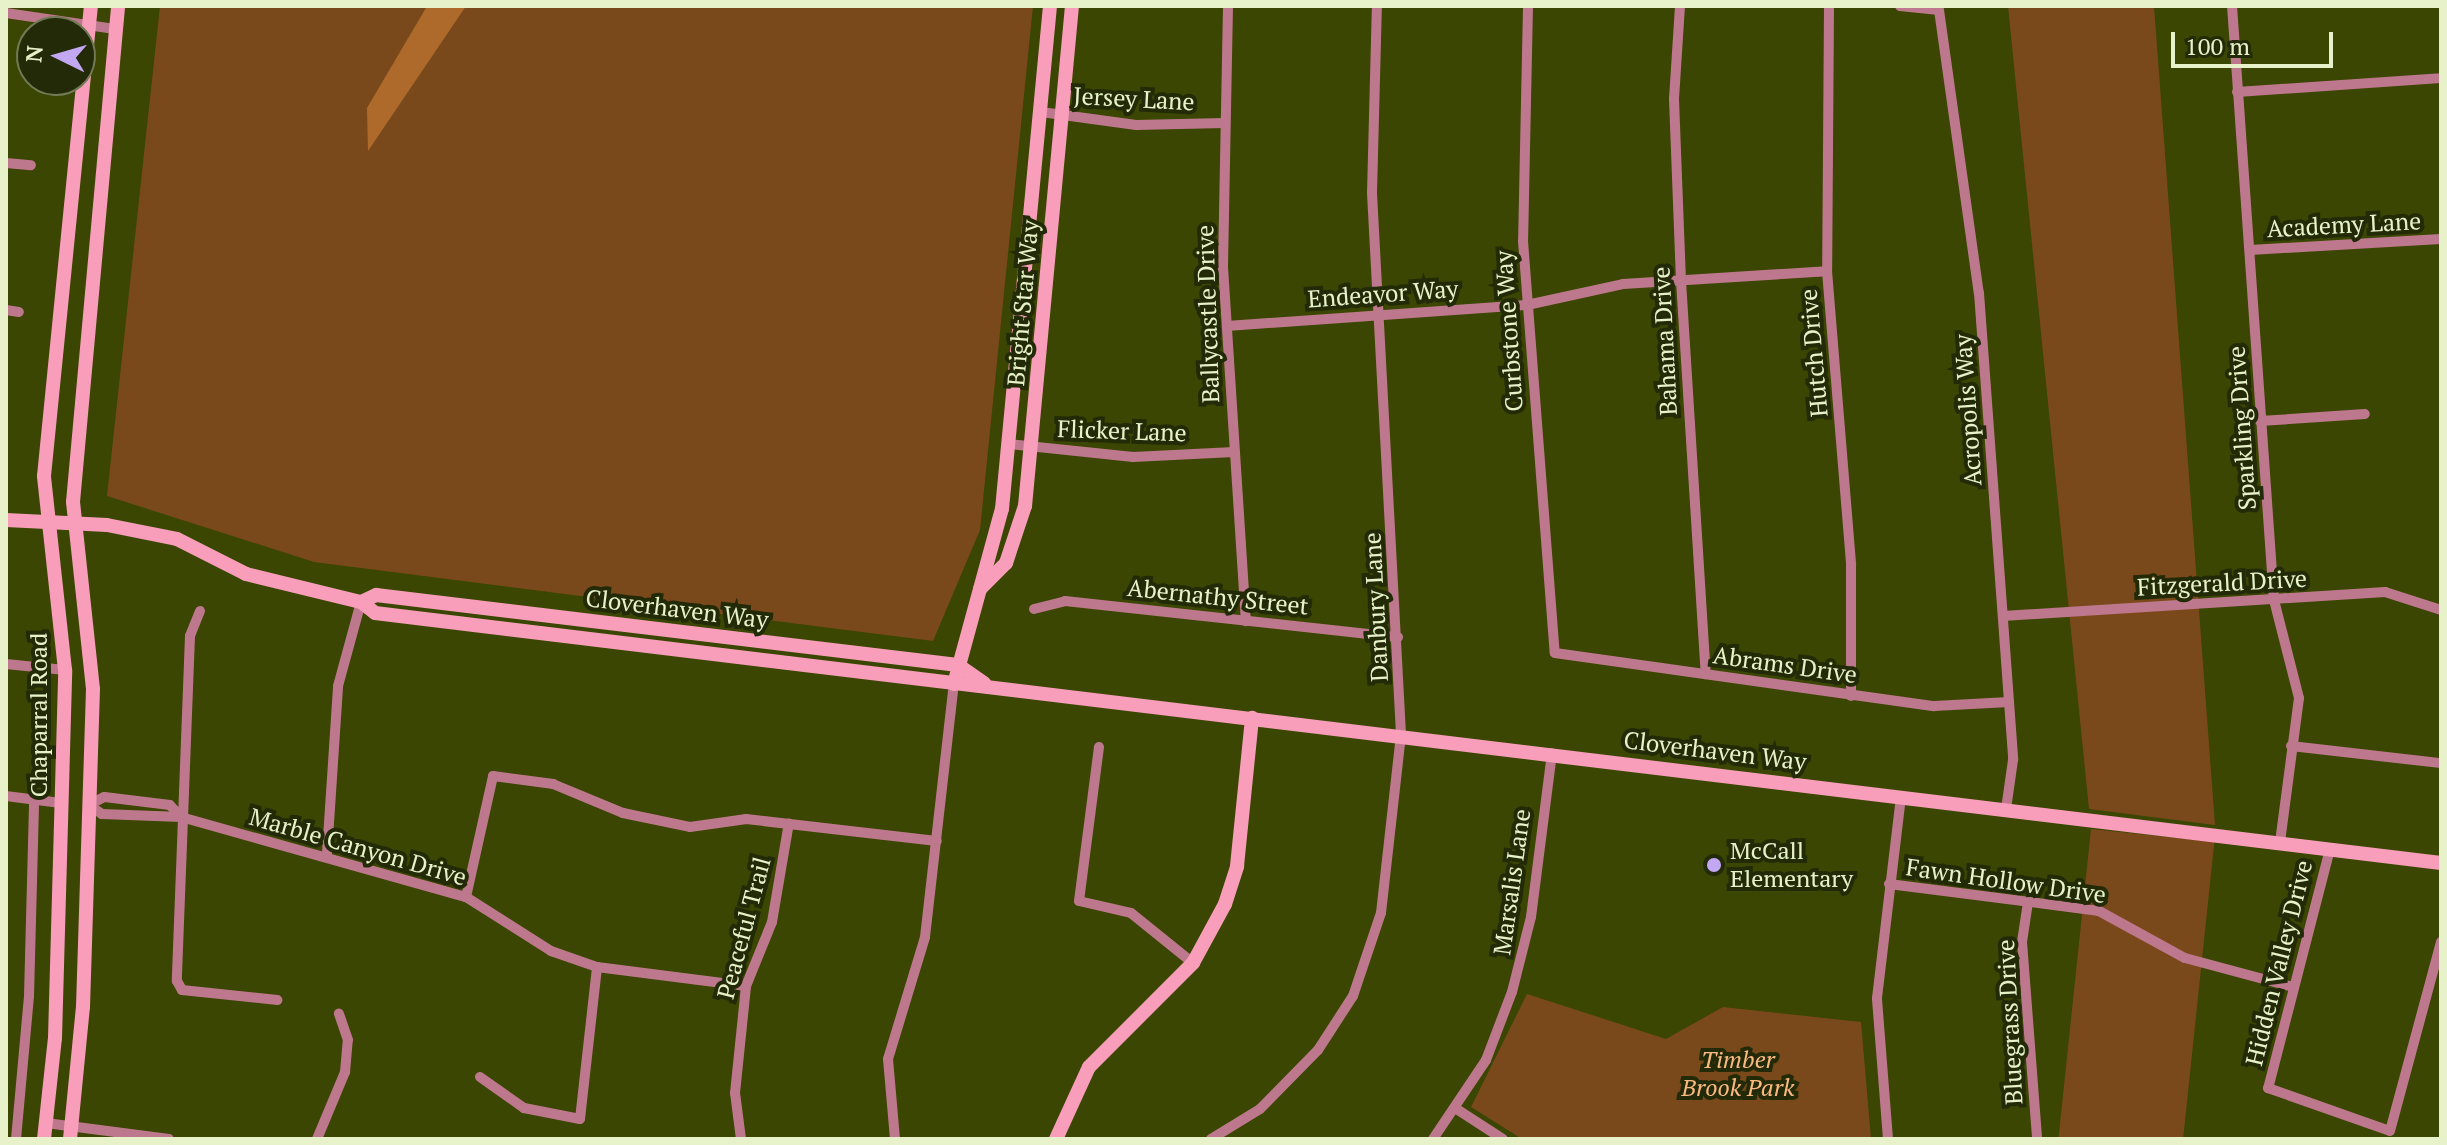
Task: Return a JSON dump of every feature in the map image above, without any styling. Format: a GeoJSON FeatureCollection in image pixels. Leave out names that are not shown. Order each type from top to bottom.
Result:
{"type":"FeatureCollection","features":[{"type":"Feature","properties":{"kind":"street","name":"Chaparral Road"},"geometry":{"type":"LineString","coordinates":[[71,1132],[89,805],[92,640],[73,524],[118,6]]}},
{"type":"Feature","properties":{"kind":"street","name":"Bright Star Way"},"geometry":{"type":"LineString","coordinates":[[895,1139],[888,1059],[925,937],[954,684],[1002,509],[1050,6]]}},
{"type":"Feature","properties":{"kind":"street","name":"Bright Star Way"},"geometry":{"type":"LineString","coordinates":[[979,590],[1006,563],[1033,447],[1072,6]]}},
{"type":"Feature","properties":{"kind":"street","name":"Ballycastle Drive"},"geometry":{"type":"LineString","coordinates":[[1228,6],[1224,123],[1227,326],[1246,621]]}},
{"type":"Feature","properties":{"kind":"street","name":"Danbury Lane"},"geometry":{"type":"LineString","coordinates":[[1211,1139],[1296,1077],[1353,996],[1381,913],[1401,734],[1372,193],[1377,6]]}},
{"type":"Feature","properties":{"kind":"street","name":"Curbstone Way"},"geometry":{"type":"LineString","coordinates":[[1528,6],[1520,144],[1527,305],[1555,653]]}},
{"type":"Feature","properties":{"kind":"street","name":"Bahama Drive"},"geometry":{"type":"LineString","coordinates":[[1680,6],[1674,99],[1681,281],[1706,674]]}},
{"type":"Feature","properties":{"kind":"street","name":"Hutch Drive"},"geometry":{"type":"LineString","coordinates":[[1829,6],[1827,271],[1853,597],[1851,696]]}},
{"type":"Feature","properties":{"kind":"street","name":"Acropolis Way"},"geometry":{"type":"LineString","coordinates":[[1900,6],[1939,10],[1979,293],[2009,702],[2006,809]]}},
{"type":"Feature","properties":{"kind":"street","name":"Sparkling Drive"},"geometry":{"type":"LineString","coordinates":[[2232,6],[2274,600],[2299,698],[2280,843]]}},
{"type":"Feature","properties":{"kind":"street"},"geometry":{"type":"LineString","coordinates":[[6,13],[31,16]]}},
{"type":"Feature","properties":{"kind":"street"},"geometry":{"type":"LineString","coordinates":[[96,25],[115,29]]}},
{"type":"Feature","properties":{"kind":"street"},"geometry":{"type":"LineString","coordinates":[[2237,92],[2441,78]]}},
{"type":"Feature","properties":{"kind":"street","name":"Chaparral Road"},"geometry":{"type":"LineString","coordinates":[[44,1139],[65,670],[45,522],[82,96]]}},
{"type":"Feature","properties":{"kind":"street","name":"Jersey Lane"},"geometry":{"type":"LineString","coordinates":[[1041,112],[1136,125],[1224,123]]}},
{"type":"Feature","properties":{"kind":"street"},"geometry":{"type":"LineString","coordinates":[[6,163],[31,165]]}},
{"type":"Feature","properties":{"kind":"street","name":"Academy Lane"},"geometry":{"type":"LineString","coordinates":[[2250,250],[2441,239]]}},
{"type":"Feature","properties":{"kind":"street","name":"Endeavor Way"},"geometry":{"type":"LineString","coordinates":[[1227,326],[1527,305],[1681,281],[1827,271]]}},
{"type":"Feature","properties":{"kind":"street"},"geometry":{"type":"LineString","coordinates":[[6,310],[19,312]]}},
{"type":"Feature","properties":{"kind":"street"},"geometry":{"type":"LineString","coordinates":[[2260,421],[2365,414]]}},
{"type":"Feature","properties":{"kind":"street","name":"Flicker Lane"},"geometry":{"type":"LineString","coordinates":[[1009,444],[1133,457],[1234,452]]}},
{"type":"Feature","properties":{"kind":"street","name":"Cloverhaven Way"},"geometry":{"type":"LineString","coordinates":[[6,520],[73,524],[177,539],[273,584],[361,602],[375,613],[954,684],[984,683],[2441,863]]}},
{"type":"Feature","properties":{"kind":"street","name":"Fitzgerald Drive"},"geometry":{"type":"LineString","coordinates":[[2003,616],[2385,592],[2441,610]]}},
{"type":"Feature","properties":{"kind":"street","name":"Cloverhaven Way"},"geometry":{"type":"LineString","coordinates":[[361,602],[376,595],[958,665],[984,683]]}},
{"type":"Feature","properties":{"kind":"street","name":"Abernathy Street"},"geometry":{"type":"LineString","coordinates":[[1034,609],[1065,601],[1398,637]]}},
{"type":"Feature","properties":{"kind":"street"},"geometry":{"type":"LineString","coordinates":[[327,853],[338,686],[361,602]]}},
{"type":"Feature","properties":{"kind":"street"},"geometry":{"type":"LineString","coordinates":[[200,611],[190,636],[177,981],[182,990],[277,1000]]}},
{"type":"Feature","properties":{"kind":"street","name":"Abrams Drive"},"geometry":{"type":"LineString","coordinates":[[1555,653],[1934,706],[2009,702]]}},
{"type":"Feature","properties":{"kind":"street"},"geometry":{"type":"LineString","coordinates":[[6,664],[65,670]]}},
{"type":"Feature","properties":{"kind":"street"},"geometry":{"type":"LineString","coordinates":[[1056,1139],[1089,1067],[1193,963],[1237,866],[1252,718]]}},
{"type":"Feature","properties":{"kind":"street"},"geometry":{"type":"LineString","coordinates":[[2291,746],[2441,763]]}},
{"type":"Feature","properties":{"kind":"street"},"geometry":{"type":"LineString","coordinates":[[1099,747],[1079,901],[1131,913],[1193,963]]}},
{"type":"Feature","properties":{"kind":"street","name":"Marsalis Lane"},"geometry":{"type":"LineString","coordinates":[[1433,1139],[1486,1060],[1523,958],[1552,753]]}},
{"type":"Feature","properties":{"kind":"street"},"geometry":{"type":"LineString","coordinates":[[466,897],[493,776],[553,784],[623,813],[690,827],[746,819],[937,841]]}},
{"type":"Feature","properties":{"kind":"street"},"geometry":{"type":"LineString","coordinates":[[6,796],[89,805]]}},
{"type":"Feature","properties":{"kind":"street"},"geometry":{"type":"LineString","coordinates":[[1888,1139],[1877,998],[1901,796]]}},
{"type":"Feature","properties":{"kind":"street","name":"Marble Canyon Drive"},"geometry":{"type":"LineString","coordinates":[[89,805],[104,797],[170,805],[181,817]]}},
{"type":"Feature","properties":{"kind":"street"},"geometry":{"type":"LineString","coordinates":[[16,1139],[29,996],[34,799]]}},
{"type":"Feature","properties":{"kind":"street","name":"Marble Canyon Drive"},"geometry":{"type":"LineString","coordinates":[[89,805],[106,815],[181,817],[327,853],[466,897],[551,951],[597,967],[746,986]]}},
{"type":"Feature","properties":{"kind":"street","name":"Peaceful Trail"},"geometry":{"type":"LineString","coordinates":[[741,1139],[735,1093],[746,986],[772,922],[789,823]]}},
{"type":"Feature","properties":{"kind":"street","name":"Hidden Valley Drive"},"geometry":{"type":"LineString","coordinates":[[2330,849],[2268,1088],[2390,1131],[2441,942]]}},
{"type":"Feature","properties":{"kind":"street","name":"Fawn Hollow Drive"},"geometry":{"type":"LineString","coordinates":[[1889,884],[2112,914],[2185,958],[2293,987]]}},
{"type":"Feature","properties":{"kind":"street","name":"Bluegrass Drive"},"geometry":{"type":"LineString","coordinates":[[2028,902],[2022,942],[2037,1139]]}},
{"type":"Feature","properties":{"kind":"street"},"geometry":{"type":"LineString","coordinates":[[480,1077],[524,1108],[580,1119],[597,967]]}},
{"type":"Feature","properties":{"kind":"street"},"geometry":{"type":"LineString","coordinates":[[317,1139],[345,1072],[348,1040],[339,1014]]}},
{"type":"Feature","properties":{"kind":"street"},"geometry":{"type":"LineString","coordinates":[[1455,1108],[1503,1139]]}},
{"type":"Feature","properties":{"kind":"street"},"geometry":{"type":"LineString","coordinates":[[46,1123],[71,1132],[169,1139]]}},
{"type":"Feature","properties":{"kind":"green space"},"geometry":{"type":"Polygon","coordinates":[[[160,6],[427,6],[368,108],[466,6],[1033,6],[980,530],[933,641],[314,562],[107,496],[160,6]]]}},
{"type":"Feature","properties":{"kind":"green space"},"geometry":{"type":"Polygon","coordinates":[[[2008,6],[2154,6],[2215,825],[2089,809],[2008,6]]]}},
{"type":"Feature","properties":{"kind":"green space"},"geometry":{"type":"Polygon","coordinates":[[[2091,829],[2214,842],[2183,1139],[2058,1138],[2091,829]]]}},
{"type":"Feature","properties":{"kind":"green space","name":"Timber Brook Park"},"geometry":{"type":"Polygon","coordinates":[[[1527,994],[1666,1039],[1723,1007],[1861,1022],[1871,1139],[1522,1139],[1471,1107],[1527,994]]]}},
{"type":"Feature","properties":{"kind":"shaded area"},"geometry":{"type":"Polygon","coordinates":[[[427,6],[466,6],[368,151],[367,108],[427,6]]]}},
{"type":"Feature","properties":{"kind":"place","name":"McCall Elementary"},"geometry":{"type":"Point","coordinates":[1714,865]}}]}
